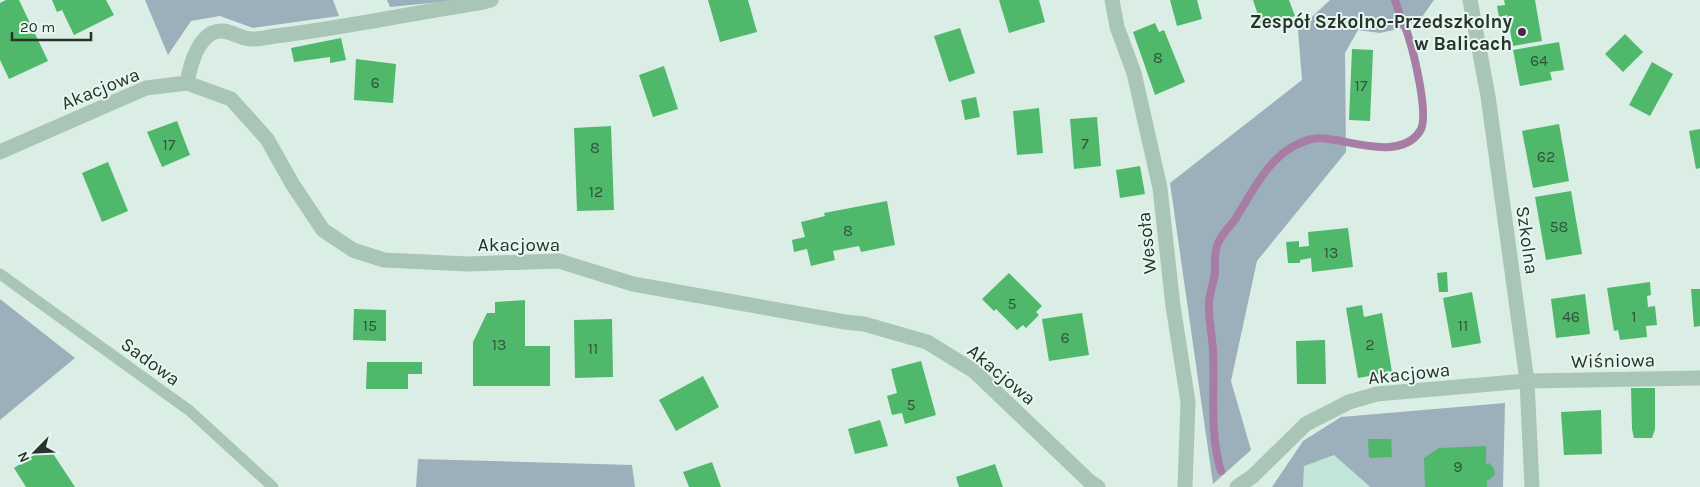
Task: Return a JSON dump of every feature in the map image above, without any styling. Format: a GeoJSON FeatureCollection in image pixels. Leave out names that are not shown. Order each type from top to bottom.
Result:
{"type":"FeatureCollection","features":[{"type":"Feature","properties":{"kind":"street"},"geometry":{"type":"LineString","coordinates":[[187,83],[196,50],[211,34],[222,30],[250,39],[296,34],[468,2],[491,0]]}},
{"type":"Feature","properties":{"kind":"street","name":"Wesoła"},"geometry":{"type":"LineString","coordinates":[[1112,0],[1117,27],[1134,72],[1160,188],[1173,306],[1188,402],[1185,487]]}},
{"type":"Feature","properties":{"kind":"street","name":"Szkolna"},"geometry":{"type":"LineString","coordinates":[[1470,0],[1488,96],[1527,381],[1532,487]]}},
{"type":"Feature","properties":{"kind":"street","name":"Akacjowa"},"geometry":{"type":"LineString","coordinates":[[0,152],[146,88],[187,83],[232,99],[267,139],[293,185],[324,230],[353,250],[384,260],[468,264],[559,261],[633,284],[864,324],[927,342],[974,371],[1088,481],[1098,487]]}},
{"type":"Feature","properties":{"kind":"street","name":"Wiśniowa"},"geometry":{"type":"LineString","coordinates":[[1527,381],[1700,378]]}},
{"type":"Feature","properties":{"kind":"street","name":"Akacjowa"},"geometry":{"type":"LineString","coordinates":[[1237,487],[1253,476],[1306,424],[1349,402],[1377,394],[1527,381]]}},
{"type":"Feature","properties":{"kind":"lane","name":"Sadowa"},"geometry":{"type":"LineString","coordinates":[[0,274],[190,411],[273,487]]}},
{"type":"Feature","properties":{"kind":"shaded area"},"geometry":{"type":"Polygon","coordinates":[[[145,0],[333,0],[339,16],[253,28],[220,16],[191,21],[168,55],[145,0]]]}},
{"type":"Feature","properties":{"kind":"shaded area"},"geometry":{"type":"Polygon","coordinates":[[[387,0],[451,0],[451,1],[390,7],[387,0]]]}},
{"type":"Feature","properties":{"kind":"shaded area"},"geometry":{"type":"Polygon","coordinates":[[[1330,0],[1434,0],[1422,17],[1403,28],[1380,33],[1358,30],[1345,53],[1346,152],[1257,261],[1231,381],[1251,450],[1213,484],[1170,183],[1302,80],[1298,30],[1330,0]]]}},
{"type":"Feature","properties":{"kind":"shaded area"},"geometry":{"type":"Polygon","coordinates":[[[0,299],[75,358],[0,420],[0,299]]]}},
{"type":"Feature","properties":{"kind":"shaded area"},"geometry":{"type":"Polygon","coordinates":[[[1505,403],[1503,487],[1272,487],[1303,441],[1341,417],[1505,403]]]}},
{"type":"Feature","properties":{"kind":"shaded area"},"geometry":{"type":"Polygon","coordinates":[[[1334,455],[1370,487],[1303,487],[1304,466],[1334,455]]]}},
{"type":"Feature","properties":{"kind":"shaded area"},"geometry":{"type":"Polygon","coordinates":[[[418,459],[632,465],[635,487],[416,487],[418,459]]]}},
{"type":"Feature","properties":{"kind":"building"},"geometry":{"type":"Polygon","coordinates":[[[6,0],[19,0],[48,61],[9,79],[0,60],[0,3],[6,0]]]}},
{"type":"Feature","properties":{"kind":"building"},"geometry":{"type":"Polygon","coordinates":[[[52,0],[106,0],[114,15],[74,35],[62,10],[57,12],[52,0]]]}},
{"type":"Feature","properties":{"kind":"building"},"geometry":{"type":"Polygon","coordinates":[[[708,0],[748,0],[757,32],[720,42],[708,0]]]}},
{"type":"Feature","properties":{"kind":"building"},"geometry":{"type":"Polygon","coordinates":[[[999,0],[1039,0],[1045,22],[1009,33],[999,0]]]}},
{"type":"Feature","properties":{"kind":"building"},"geometry":{"type":"Polygon","coordinates":[[[1170,0],[1197,0],[1202,19],[1177,26],[1170,0]]]}},
{"type":"Feature","properties":{"kind":"building"},"geometry":{"type":"Polygon","coordinates":[[[1253,0],[1289,0],[1295,16],[1262,27],[1253,0]]]}},
{"type":"Feature","properties":{"kind":"building"},"geometry":{"type":"Polygon","coordinates":[[[1504,0],[1535,0],[1542,41],[1513,46],[1507,15],[1499,17],[1497,6],[1505,5],[1504,0]]]}},
{"type":"Feature","properties":{"kind":"building"},"geometry":{"type":"Polygon","coordinates":[[[1155,23],[1159,32],[1164,30],[1185,82],[1155,95],[1133,32],[1155,23]]]}},
{"type":"Feature","properties":{"kind":"building"},"geometry":{"type":"Polygon","coordinates":[[[960,28],[975,73],[949,82],[934,36],[960,28]]]}},
{"type":"Feature","properties":{"kind":"building"},"geometry":{"type":"Polygon","coordinates":[[[1625,34],[1643,52],[1623,72],[1605,54],[1625,34]]]}},
{"type":"Feature","properties":{"kind":"building"},"geometry":{"type":"Polygon","coordinates":[[[341,38],[346,60],[330,63],[330,57],[294,62],[291,48],[341,38]]]}},
{"type":"Feature","properties":{"kind":"building"},"geometry":{"type":"Polygon","coordinates":[[[1559,42],[1564,70],[1550,72],[1552,80],[1520,86],[1513,50],[1559,42]]]}},
{"type":"Feature","properties":{"kind":"building"},"geometry":{"type":"Polygon","coordinates":[[[1352,49],[1373,50],[1370,121],[1349,120],[1352,49]]]}},
{"type":"Feature","properties":{"kind":"building"},"geometry":{"type":"Polygon","coordinates":[[[356,59],[396,64],[393,103],[354,100],[356,59]]]}},
{"type":"Feature","properties":{"kind":"building"},"geometry":{"type":"Polygon","coordinates":[[[1652,62],[1673,74],[1650,116],[1629,105],[1652,62]]]}},
{"type":"Feature","properties":{"kind":"building"},"geometry":{"type":"Polygon","coordinates":[[[664,66],[678,109],[653,117],[639,75],[664,66]]]}},
{"type":"Feature","properties":{"kind":"building"},"geometry":{"type":"Polygon","coordinates":[[[976,97],[980,117],[965,120],[961,100],[976,97]]]}},
{"type":"Feature","properties":{"kind":"building"},"geometry":{"type":"Polygon","coordinates":[[[1039,108],[1043,153],[1017,155],[1013,111],[1039,108]]]}},
{"type":"Feature","properties":{"kind":"building"},"geometry":{"type":"Polygon","coordinates":[[[1097,117],[1101,166],[1074,169],[1070,119],[1097,117]]]}},
{"type":"Feature","properties":{"kind":"building"},"geometry":{"type":"Polygon","coordinates":[[[177,121],[190,155],[162,167],[147,132],[177,121]]]}},
{"type":"Feature","properties":{"kind":"building"},"geometry":{"type":"Polygon","coordinates":[[[1559,124],[1569,181],[1533,188],[1522,131],[1559,124]]]}},
{"type":"Feature","properties":{"kind":"building"},"geometry":{"type":"Polygon","coordinates":[[[611,126],[614,210],[577,211],[574,128],[611,126]]]}},
{"type":"Feature","properties":{"kind":"building"},"geometry":{"type":"Polygon","coordinates":[[[1700,129],[1700,168],[1696,169],[1689,131],[1700,129]]]}},
{"type":"Feature","properties":{"kind":"building"},"geometry":{"type":"Polygon","coordinates":[[[108,162],[128,211],[102,222],[82,173],[108,162]]]}},
{"type":"Feature","properties":{"kind":"building"},"geometry":{"type":"Polygon","coordinates":[[[1140,166],[1145,194],[1120,198],[1116,170],[1140,166]]]}},
{"type":"Feature","properties":{"kind":"building"},"geometry":{"type":"Polygon","coordinates":[[[1571,191],[1582,254],[1546,260],[1535,197],[1571,191]]]}},
{"type":"Feature","properties":{"kind":"building"},"geometry":{"type":"Polygon","coordinates":[[[887,201],[895,245],[861,252],[859,246],[833,251],[835,260],[811,266],[807,249],[794,252],[792,240],[805,237],[801,222],[825,216],[824,213],[887,201]]]}},
{"type":"Feature","properties":{"kind":"building"},"geometry":{"type":"Polygon","coordinates":[[[1348,228],[1353,267],[1312,272],[1311,258],[1300,260],[1300,263],[1288,263],[1286,242],[1299,241],[1299,247],[1309,246],[1308,232],[1348,228]]]}},
{"type":"Feature","properties":{"kind":"building"},"geometry":{"type":"Polygon","coordinates":[[[1447,272],[1448,292],[1439,292],[1437,273],[1447,272]]]}},
{"type":"Feature","properties":{"kind":"building"},"geometry":{"type":"Polygon","coordinates":[[[1009,273],[1042,306],[1036,312],[1039,315],[1026,328],[1023,325],[1017,330],[996,309],[994,311],[982,299],[1009,273]]]}},
{"type":"Feature","properties":{"kind":"building"},"geometry":{"type":"Polygon","coordinates":[[[1650,282],[1651,295],[1647,296],[1648,307],[1655,306],[1657,325],[1646,326],[1647,337],[1620,340],[1618,330],[1614,331],[1607,288],[1650,282]]]}},
{"type":"Feature","properties":{"kind":"building"},"geometry":{"type":"Polygon","coordinates":[[[1691,289],[1700,289],[1700,326],[1694,327],[1691,289]]]}},
{"type":"Feature","properties":{"kind":"building"},"geometry":{"type":"Polygon","coordinates":[[[1472,292],[1481,343],[1452,348],[1443,298],[1472,292]]]}},
{"type":"Feature","properties":{"kind":"building"},"geometry":{"type":"Polygon","coordinates":[[[1585,294],[1590,334],[1556,338],[1551,299],[1585,294]]]}},
{"type":"Feature","properties":{"kind":"building"},"geometry":{"type":"Polygon","coordinates":[[[525,300],[525,346],[550,346],[550,386],[473,386],[473,342],[487,313],[495,313],[495,302],[525,300]]]}},
{"type":"Feature","properties":{"kind":"building"},"geometry":{"type":"Polygon","coordinates":[[[1362,305],[1364,317],[1382,313],[1392,372],[1358,378],[1346,308],[1362,305]]]}},
{"type":"Feature","properties":{"kind":"building"},"geometry":{"type":"Polygon","coordinates":[[[354,309],[386,310],[386,341],[353,340],[354,309]]]}},
{"type":"Feature","properties":{"kind":"building"},"geometry":{"type":"Polygon","coordinates":[[[1082,313],[1089,355],[1049,361],[1042,319],[1082,313]]]}},
{"type":"Feature","properties":{"kind":"building"},"geometry":{"type":"Polygon","coordinates":[[[612,319],[613,377],[575,378],[574,320],[612,319]]]}},
{"type":"Feature","properties":{"kind":"building"},"geometry":{"type":"Polygon","coordinates":[[[1325,340],[1326,384],[1297,384],[1296,341],[1325,340]]]}},
{"type":"Feature","properties":{"kind":"building"},"geometry":{"type":"Polygon","coordinates":[[[921,361],[936,415],[905,424],[902,413],[892,415],[887,396],[897,393],[891,369],[921,361]]]}},
{"type":"Feature","properties":{"kind":"building"},"geometry":{"type":"Polygon","coordinates":[[[367,362],[422,362],[422,374],[408,374],[408,389],[366,389],[367,362]]]}},
{"type":"Feature","properties":{"kind":"building"},"geometry":{"type":"Polygon","coordinates":[[[703,376],[719,407],[676,431],[659,400],[703,376]]]}},
{"type":"Feature","properties":{"kind":"building"},"geometry":{"type":"Polygon","coordinates":[[[1631,388],[1655,388],[1655,429],[1652,438],[1634,438],[1631,388]]]}},
{"type":"Feature","properties":{"kind":"building"},"geometry":{"type":"Polygon","coordinates":[[[1601,410],[1602,454],[1564,455],[1561,412],[1601,410]]]}},
{"type":"Feature","properties":{"kind":"building"},"geometry":{"type":"Polygon","coordinates":[[[880,420],[888,446],[855,454],[848,429],[880,420]]]}},
{"type":"Feature","properties":{"kind":"building"},"geometry":{"type":"Polygon","coordinates":[[[1368,439],[1391,439],[1392,457],[1369,458],[1368,439]]]}},
{"type":"Feature","properties":{"kind":"building"},"geometry":{"type":"Polygon","coordinates":[[[48,446],[75,487],[26,487],[14,468],[48,446]]]}},
{"type":"Feature","properties":{"kind":"building"},"geometry":{"type":"Polygon","coordinates":[[[1486,446],[1486,464],[1489,463],[1494,469],[1495,475],[1487,481],[1487,487],[1425,487],[1424,458],[1439,448],[1486,446]]]}},
{"type":"Feature","properties":{"kind":"building"},"geometry":{"type":"Polygon","coordinates":[[[712,462],[721,487],[689,487],[683,472],[712,462]]]}},
{"type":"Feature","properties":{"kind":"building"},"geometry":{"type":"Polygon","coordinates":[[[995,464],[1003,487],[959,487],[956,477],[995,464]]]}},
{"type":"Feature","properties":{"kind":"waterway"},"geometry":{"type":"LineString","coordinates":[[1221,471],[1215,441],[1213,350],[1209,307],[1215,272],[1215,252],[1218,242],[1236,218],[1266,170],[1286,151],[1298,144],[1321,138],[1368,146],[1392,147],[1412,139],[1420,131],[1423,123],[1420,83],[1410,41],[1395,0]]}},
{"type":"Feature","properties":{"kind":"place","name":"Zespół Szkolno-Przedszkolny w Balicach"},"geometry":{"type":"Point","coordinates":[1522,32]}}]}
